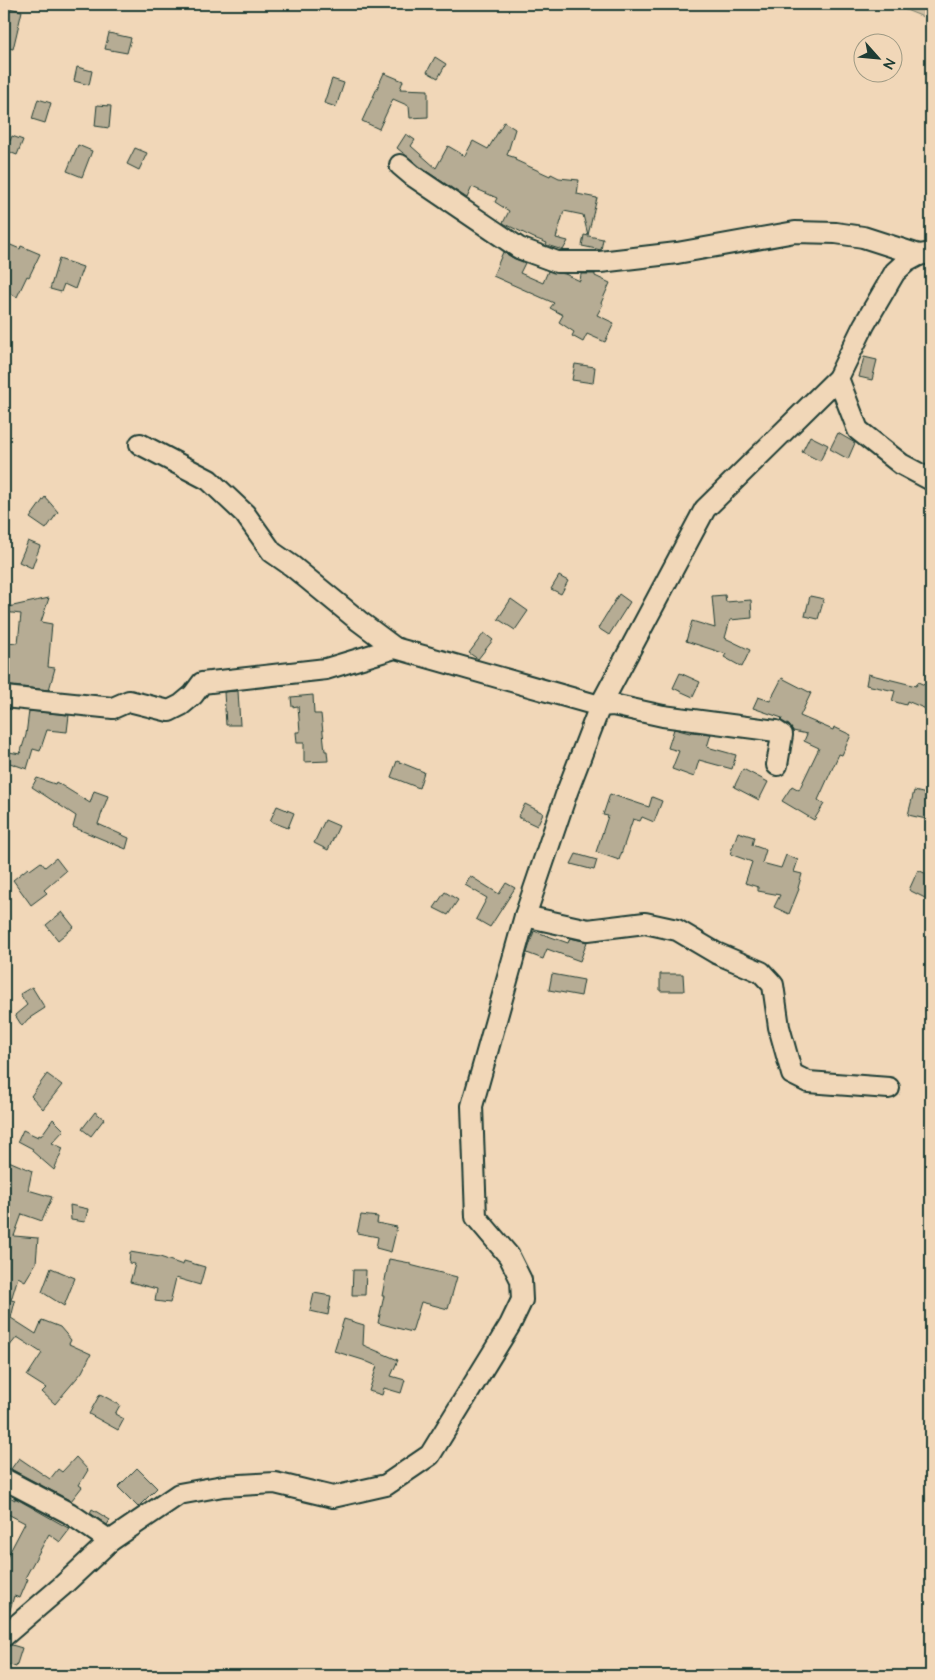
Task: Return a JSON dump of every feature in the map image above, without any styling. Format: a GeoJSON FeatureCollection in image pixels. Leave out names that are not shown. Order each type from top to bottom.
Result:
{"type":"FeatureCollection","features":[{"type":"Feature","properties":{"kind":"street"},"geometry":{"type":"LineString","coordinates":[[400,165],[413,176],[519,248],[557,262],[600,262],[677,253],[794,232],[836,233],[863,237],[925,254]]}},
{"type":"Feature","properties":{"kind":"street"},"geometry":{"type":"LineString","coordinates":[[4,1636],[110,1541],[179,1494],[223,1486],[275,1483],[332,1497],[386,1485],[430,1455],[510,1325],[522,1300],[521,1280],[509,1256],[476,1216],[472,1106],[525,916],[567,792],[600,706],[705,509],[838,378],[864,325],[895,272],[906,262],[925,254]]}},
{"type":"Feature","properties":{"kind":"street"},"geometry":{"type":"LineString","coordinates":[[838,378],[858,430],[901,464],[931,480]]}},
{"type":"Feature","properties":{"kind":"street"},"geometry":{"type":"LineString","coordinates":[[140,444],[209,480],[245,514],[272,552],[395,648],[600,706],[613,705],[664,716],[776,731],[782,735],[777,765]]}},
{"type":"Feature","properties":{"kind":"street"},"geometry":{"type":"LineString","coordinates":[[4,697],[113,708],[129,702],[169,711],[193,696],[202,683],[326,669],[395,648]]}},
{"type":"Feature","properties":{"kind":"street"},"geometry":{"type":"LineString","coordinates":[[525,916],[588,930],[645,923],[677,930],[716,953],[761,972],[774,985],[779,1027],[792,1074],[808,1082],[889,1088]]}},
{"type":"Feature","properties":{"kind":"street"},"geometry":{"type":"LineString","coordinates":[[4,1479],[69,1513],[110,1541]]}},
{"type":"Feature","properties":{"kind":"shaded area"},"geometry":{"type":"Polygon","coordinates":[[[891,4],[931,4],[931,20],[891,4]]]}},
{"type":"Feature","properties":{"kind":"building"},"geometry":{"type":"Polygon","coordinates":[[[9,8],[22,11],[13,49],[4,47],[4,30],[9,8]]]}},
{"type":"Feature","properties":{"kind":"building"},"geometry":{"type":"Polygon","coordinates":[[[109,33],[131,38],[127,53],[105,49],[109,33]]]}},
{"type":"Feature","properties":{"kind":"building"},"geometry":{"type":"Polygon","coordinates":[[[435,57],[446,64],[438,78],[427,72],[435,57]]]}},
{"type":"Feature","properties":{"kind":"building"},"geometry":{"type":"Polygon","coordinates":[[[77,67],[92,71],[89,85],[74,81],[77,67]]]}},
{"type":"Feature","properties":{"kind":"building"},"geometry":{"type":"Polygon","coordinates":[[[384,73],[403,81],[400,89],[428,90],[428,117],[410,118],[409,106],[393,99],[379,129],[362,121],[384,73]]]}},
{"type":"Feature","properties":{"kind":"building"},"geometry":{"type":"Polygon","coordinates":[[[332,79],[344,83],[336,107],[324,103],[332,79]]]}},
{"type":"Feature","properties":{"kind":"building"},"geometry":{"type":"Polygon","coordinates":[[[38,99],[51,103],[45,123],[32,119],[38,99]]]}},
{"type":"Feature","properties":{"kind":"building"},"geometry":{"type":"Polygon","coordinates":[[[97,105],[111,106],[109,128],[95,126],[97,105]]]}},
{"type":"Feature","properties":{"kind":"building"},"geometry":{"type":"Polygon","coordinates":[[[504,122],[515,129],[507,155],[550,176],[551,174],[559,178],[579,180],[577,194],[597,198],[588,235],[583,215],[564,211],[556,238],[568,241],[563,250],[546,245],[547,243],[503,223],[509,211],[495,202],[497,198],[472,187],[467,198],[420,167],[397,148],[406,134],[415,140],[411,146],[436,168],[448,146],[465,156],[473,141],[488,149],[504,122]]]}},
{"type":"Feature","properties":{"kind":"building"},"geometry":{"type":"Polygon","coordinates":[[[12,136],[23,140],[17,155],[4,150],[4,139],[10,141],[12,136]]]}},
{"type":"Feature","properties":{"kind":"building"},"geometry":{"type":"Polygon","coordinates":[[[78,145],[92,151],[82,177],[67,171],[78,145]]]}},
{"type":"Feature","properties":{"kind":"building"},"geometry":{"type":"Polygon","coordinates":[[[135,148],[147,153],[139,170],[127,164],[135,148]]]}},
{"type":"Feature","properties":{"kind":"building"},"geometry":{"type":"Polygon","coordinates":[[[584,235],[603,239],[601,250],[582,246],[584,235]]]}},
{"type":"Feature","properties":{"kind":"building"},"geometry":{"type":"Polygon","coordinates":[[[6,243],[20,249],[21,246],[40,254],[17,297],[7,292],[4,280],[4,249],[6,243]]]}},
{"type":"Feature","properties":{"kind":"building"},"geometry":{"type":"Polygon","coordinates":[[[503,252],[525,263],[520,273],[543,283],[548,271],[565,274],[580,281],[581,274],[595,274],[595,276],[610,283],[597,315],[614,323],[605,342],[587,334],[583,342],[572,336],[574,332],[559,322],[563,315],[550,308],[554,303],[493,276],[503,252]]]}},
{"type":"Feature","properties":{"kind":"building"},"geometry":{"type":"Polygon","coordinates":[[[59,259],[83,267],[75,289],[64,284],[61,292],[50,289],[59,259]]]}},
{"type":"Feature","properties":{"kind":"building"},"geometry":{"type":"Polygon","coordinates":[[[864,357],[877,360],[872,380],[859,377],[864,357]]]}},
{"type":"Feature","properties":{"kind":"building"},"geometry":{"type":"Polygon","coordinates":[[[575,364],[595,367],[593,383],[572,380],[575,364]]]}},
{"type":"Feature","properties":{"kind":"building"},"geometry":{"type":"Polygon","coordinates":[[[838,433],[855,443],[848,459],[830,449],[838,433]]]}},
{"type":"Feature","properties":{"kind":"building"},"geometry":{"type":"Polygon","coordinates":[[[810,436],[828,445],[820,461],[802,452],[810,436]]]}},
{"type":"Feature","properties":{"kind":"building"},"geometry":{"type":"Polygon","coordinates":[[[45,497],[58,512],[46,529],[30,518],[45,497]]]}},
{"type":"Feature","properties":{"kind":"building"},"geometry":{"type":"Polygon","coordinates":[[[28,541],[40,546],[32,568],[19,562],[28,541]]]}},
{"type":"Feature","properties":{"kind":"building"},"geometry":{"type":"Polygon","coordinates":[[[559,576],[568,581],[561,594],[551,589],[559,576]]]}},
{"type":"Feature","properties":{"kind":"building"},"geometry":{"type":"Polygon","coordinates":[[[619,594],[630,602],[609,635],[598,628],[619,594]]]}},
{"type":"Feature","properties":{"kind":"building"},"geometry":{"type":"Polygon","coordinates":[[[725,595],[726,602],[751,600],[752,618],[730,620],[725,638],[750,650],[742,667],[724,657],[726,654],[686,641],[692,621],[715,628],[712,596],[725,595]]]}},
{"type":"Feature","properties":{"kind":"building"},"geometry":{"type":"Polygon","coordinates":[[[810,596],[824,599],[818,619],[805,616],[810,596]]]}},
{"type":"Feature","properties":{"kind":"building"},"geometry":{"type":"Polygon","coordinates":[[[49,598],[41,622],[52,624],[48,667],[55,668],[49,690],[4,685],[5,642],[18,643],[21,614],[4,612],[4,608],[49,598]]]}},
{"type":"Feature","properties":{"kind":"building"},"geometry":{"type":"Polygon","coordinates":[[[511,599],[528,611],[515,630],[498,619],[511,599]]]}},
{"type":"Feature","properties":{"kind":"building"},"geometry":{"type":"Polygon","coordinates":[[[484,633],[493,640],[478,659],[469,653],[484,633]]]}},
{"type":"Feature","properties":{"kind":"building"},"geometry":{"type":"Polygon","coordinates":[[[680,673],[700,682],[693,697],[673,688],[680,673]]]}},
{"type":"Feature","properties":{"kind":"building"},"geometry":{"type":"Polygon","coordinates":[[[868,674],[916,686],[918,682],[931,688],[931,697],[926,709],[907,701],[906,705],[892,701],[895,691],[866,685],[868,674]]]}},
{"type":"Feature","properties":{"kind":"building"},"geometry":{"type":"Polygon","coordinates":[[[782,678],[811,693],[800,716],[833,730],[834,727],[851,735],[842,755],[839,754],[818,800],[824,804],[814,820],[782,801],[792,786],[799,790],[819,748],[804,741],[807,734],[793,731],[789,725],[781,721],[782,718],[753,708],[758,697],[770,701],[782,678]]]}},
{"type":"Feature","properties":{"kind":"building"},"geometry":{"type":"Polygon","coordinates":[[[238,691],[240,725],[226,725],[224,692],[238,691]]]}},
{"type":"Feature","properties":{"kind":"building"},"geometry":{"type":"Polygon","coordinates":[[[313,695],[314,714],[321,714],[328,761],[304,762],[304,743],[297,743],[296,732],[300,732],[298,706],[292,707],[291,697],[313,695]]]}},
{"type":"Feature","properties":{"kind":"building"},"geometry":{"type":"Polygon","coordinates":[[[29,711],[69,715],[67,732],[47,730],[40,751],[33,749],[27,769],[4,761],[4,751],[20,754],[26,735],[29,711]]]}},
{"type":"Feature","properties":{"kind":"building"},"geometry":{"type":"Polygon","coordinates":[[[674,729],[690,733],[711,734],[707,747],[736,755],[732,769],[699,760],[694,777],[672,769],[679,751],[668,748],[674,729]]]}},
{"type":"Feature","properties":{"kind":"building"},"geometry":{"type":"Polygon","coordinates":[[[397,761],[424,772],[419,788],[391,777],[397,761]]]}},
{"type":"Feature","properties":{"kind":"building"},"geometry":{"type":"Polygon","coordinates":[[[743,769],[768,782],[759,800],[734,787],[743,769]]]}},
{"type":"Feature","properties":{"kind":"building"},"geometry":{"type":"Polygon","coordinates":[[[37,778],[55,784],[56,782],[90,803],[94,791],[108,796],[98,824],[129,838],[126,849],[73,827],[76,816],[32,787],[37,778]]]}},
{"type":"Feature","properties":{"kind":"building"},"geometry":{"type":"Polygon","coordinates":[[[914,791],[931,795],[931,820],[908,815],[914,791]]]}},
{"type":"Feature","properties":{"kind":"building"},"geometry":{"type":"Polygon","coordinates":[[[610,794],[649,807],[652,797],[662,801],[654,822],[642,817],[640,821],[633,819],[619,860],[596,852],[608,816],[603,815],[610,794]]]}},
{"type":"Feature","properties":{"kind":"building"},"geometry":{"type":"Polygon","coordinates":[[[525,804],[543,813],[537,826],[518,817],[525,804]]]}},
{"type":"Feature","properties":{"kind":"building"},"geometry":{"type":"Polygon","coordinates":[[[277,806],[294,813],[288,828],[270,821],[277,806]]]}},
{"type":"Feature","properties":{"kind":"building"},"geometry":{"type":"Polygon","coordinates":[[[325,820],[339,826],[328,850],[314,843],[325,820]]]}},
{"type":"Feature","properties":{"kind":"building"},"geometry":{"type":"Polygon","coordinates":[[[738,832],[754,837],[752,845],[766,850],[762,863],[781,868],[786,855],[798,860],[794,872],[802,874],[799,889],[789,914],[774,907],[780,895],[758,891],[758,887],[745,883],[752,862],[730,854],[738,832]]]}},
{"type":"Feature","properties":{"kind":"building"},"geometry":{"type":"Polygon","coordinates":[[[576,854],[597,860],[594,870],[571,864],[576,854]]]}},
{"type":"Feature","properties":{"kind":"building"},"geometry":{"type":"Polygon","coordinates":[[[56,858],[66,871],[44,890],[47,893],[31,905],[13,880],[28,868],[30,870],[41,862],[45,867],[56,858]]]}},
{"type":"Feature","properties":{"kind":"building"},"geometry":{"type":"Polygon","coordinates":[[[918,870],[931,876],[931,884],[925,898],[909,890],[918,870]]]}},
{"type":"Feature","properties":{"kind":"building"},"geometry":{"type":"Polygon","coordinates":[[[470,876],[499,894],[506,883],[515,888],[490,927],[476,919],[487,898],[465,885],[470,876]]]}},
{"type":"Feature","properties":{"kind":"building"},"geometry":{"type":"Polygon","coordinates":[[[445,892],[458,900],[448,915],[434,908],[445,892]]]}},
{"type":"Feature","properties":{"kind":"building"},"geometry":{"type":"Polygon","coordinates":[[[62,912],[74,927],[58,940],[46,925],[62,912]]]}},
{"type":"Feature","properties":{"kind":"building"},"geometry":{"type":"Polygon","coordinates":[[[534,931],[568,943],[570,938],[587,942],[580,961],[547,949],[543,959],[527,953],[534,931]]]}},
{"type":"Feature","properties":{"kind":"building"},"geometry":{"type":"Polygon","coordinates":[[[552,974],[584,980],[581,996],[549,990],[552,974]]]}},
{"type":"Feature","properties":{"kind":"building"},"geometry":{"type":"Polygon","coordinates":[[[660,974],[683,974],[684,991],[660,991],[660,974]]]}},
{"type":"Feature","properties":{"kind":"building"},"geometry":{"type":"Polygon","coordinates":[[[32,987],[45,1008],[28,1019],[22,1026],[15,1015],[27,1005],[20,994],[32,987]]]}},
{"type":"Feature","properties":{"kind":"building"},"geometry":{"type":"Polygon","coordinates":[[[47,1074],[62,1085],[43,1109],[31,1096],[47,1074]]]}},
{"type":"Feature","properties":{"kind":"building"},"geometry":{"type":"Polygon","coordinates":[[[95,1112],[104,1119],[91,1136],[82,1129],[95,1112]]]}},
{"type":"Feature","properties":{"kind":"building"},"geometry":{"type":"Polygon","coordinates":[[[53,1119],[64,1130],[52,1143],[63,1148],[54,1170],[32,1151],[33,1149],[18,1141],[23,1130],[38,1137],[39,1135],[41,1136],[53,1119]]]}},
{"type":"Feature","properties":{"kind":"building"},"geometry":{"type":"Polygon","coordinates":[[[4,1159],[32,1171],[28,1190],[52,1197],[42,1221],[22,1214],[14,1236],[38,1238],[36,1263],[25,1281],[18,1277],[11,1300],[15,1301],[11,1318],[36,1334],[42,1320],[60,1327],[71,1340],[69,1344],[91,1354],[82,1372],[55,1404],[42,1392],[46,1388],[27,1376],[42,1353],[17,1337],[4,1353],[4,1159]]]}},
{"type":"Feature","properties":{"kind":"building"},"geometry":{"type":"Polygon","coordinates":[[[70,1205],[88,1209],[85,1222],[71,1220],[70,1205]]]}},
{"type":"Feature","properties":{"kind":"building"},"geometry":{"type":"Polygon","coordinates":[[[361,1215],[378,1217],[377,1223],[397,1227],[391,1252],[376,1248],[378,1237],[357,1233],[361,1215]]]}},
{"type":"Feature","properties":{"kind":"building"},"geometry":{"type":"Polygon","coordinates":[[[130,1252],[160,1257],[183,1265],[184,1261],[205,1267],[200,1285],[176,1278],[170,1303],[155,1301],[157,1289],[130,1282],[135,1264],[129,1263],[130,1252]]]}},
{"type":"Feature","properties":{"kind":"building"},"geometry":{"type":"Polygon","coordinates":[[[389,1259],[410,1263],[410,1265],[457,1277],[448,1309],[421,1302],[412,1332],[378,1323],[389,1259]]]}},
{"type":"Feature","properties":{"kind":"building"},"geometry":{"type":"Polygon","coordinates":[[[51,1268],[75,1278],[64,1306],[42,1292],[51,1268]]]}},
{"type":"Feature","properties":{"kind":"building"},"geometry":{"type":"Polygon","coordinates":[[[353,1270],[366,1270],[365,1295],[352,1295],[353,1270]]]}},
{"type":"Feature","properties":{"kind":"building"},"geometry":{"type":"Polygon","coordinates":[[[314,1293],[331,1296],[328,1315],[310,1311],[314,1293]]]}},
{"type":"Feature","properties":{"kind":"building"},"geometry":{"type":"Polygon","coordinates":[[[344,1319],[364,1325],[363,1345],[398,1360],[391,1376],[405,1380],[401,1393],[384,1388],[382,1395],[369,1391],[377,1366],[334,1351],[344,1319]]]}},
{"type":"Feature","properties":{"kind":"building"},"geometry":{"type":"Polygon","coordinates":[[[100,1394],[120,1405],[115,1414],[124,1419],[118,1430],[89,1414],[100,1394]]]}},
{"type":"Feature","properties":{"kind":"building"},"geometry":{"type":"Polygon","coordinates":[[[76,1457],[88,1470],[79,1485],[82,1487],[71,1501],[11,1469],[19,1458],[50,1479],[58,1469],[62,1472],[76,1457]]]}},
{"type":"Feature","properties":{"kind":"building"},"geometry":{"type":"Polygon","coordinates":[[[137,1468],[157,1488],[138,1507],[118,1487],[137,1468]]]}},
{"type":"Feature","properties":{"kind":"building"},"geometry":{"type":"Polygon","coordinates":[[[4,1494],[15,1500],[15,1498],[70,1529],[60,1542],[49,1534],[25,1578],[28,1579],[20,1598],[14,1596],[8,1617],[4,1621],[4,1563],[25,1523],[4,1512],[4,1494]]]}},
{"type":"Feature","properties":{"kind":"building"},"geometry":{"type":"Polygon","coordinates":[[[92,1509],[110,1520],[107,1525],[90,1513],[92,1509]]]}},
{"type":"Feature","properties":{"kind":"building"},"geometry":{"type":"Polygon","coordinates":[[[12,1645],[22,1648],[16,1667],[4,1663],[4,1648],[12,1645]]]}}]}
